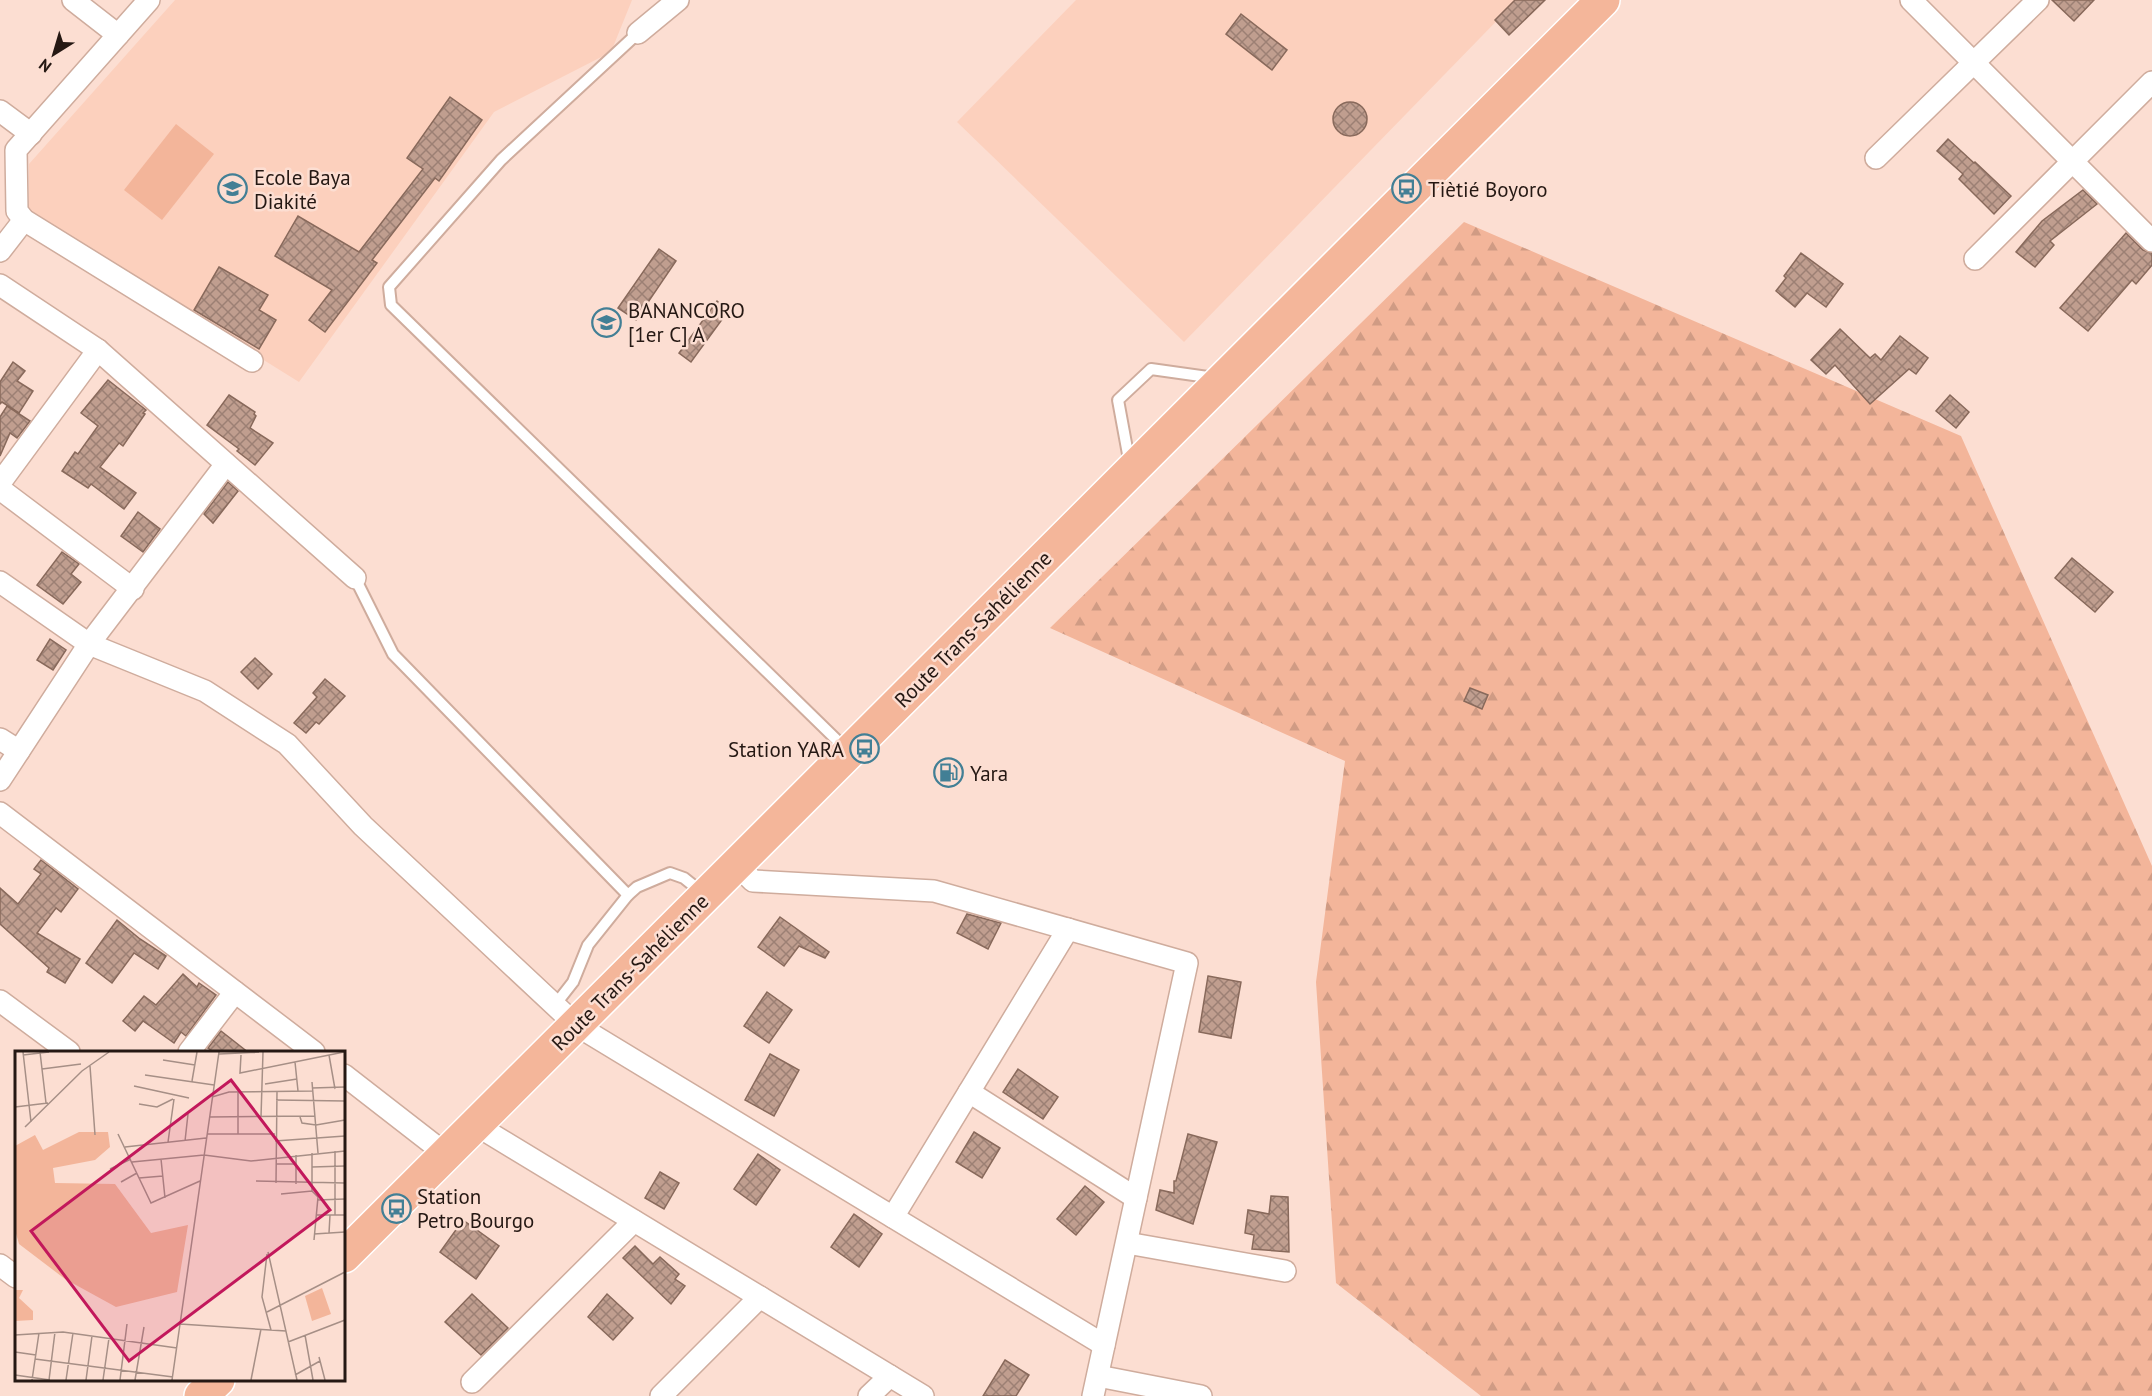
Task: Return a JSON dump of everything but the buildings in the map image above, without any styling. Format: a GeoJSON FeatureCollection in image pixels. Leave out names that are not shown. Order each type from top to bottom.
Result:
{"type":"FeatureCollection","features":[{"type":"Feature","properties":{"kind":"highway","name":"Route Trans-Sahélienne"},"geometry":{"type":"LineString","coordinates":[[345,1255],[476,1125],[566,1015],[706,896],[1603,0]]}},
{"type":"Feature","properties":{"kind":"highway"},"geometry":{"type":"LineString","coordinates":[[201,1396],[217,1381]]}},
{"type":"Feature","properties":{"kind":"street"},"geometry":{"type":"LineString","coordinates":[[73,0],[118,35]]}},
{"type":"Feature","properties":{"kind":"street"},"geometry":{"type":"LineString","coordinates":[[149,0],[16,150],[17,211],[24,220],[252,361]]}},
{"type":"Feature","properties":{"kind":"street"},"geometry":{"type":"LineString","coordinates":[[638,33],[652,0]]}},
{"type":"Feature","properties":{"kind":"street"},"geometry":{"type":"LineString","coordinates":[[638,33],[678,0]]}},
{"type":"Feature","properties":{"kind":"street"},"geometry":{"type":"LineString","coordinates":[[1911,0],[2152,241]]}},
{"type":"Feature","properties":{"kind":"street"},"geometry":{"type":"LineString","coordinates":[[1876,158],[2038,0]]}},
{"type":"Feature","properties":{"kind":"street"},"geometry":{"type":"LineString","coordinates":[[1975,259],[2152,82]]}},
{"type":"Feature","properties":{"kind":"street"},"geometry":{"type":"LineString","coordinates":[[0,111],[31,134]]}},
{"type":"Feature","properties":{"kind":"street"},"geometry":{"type":"LineString","coordinates":[[0,251],[24,220]]}},
{"type":"Feature","properties":{"kind":"street"},"geometry":{"type":"LineString","coordinates":[[0,285],[98,350],[355,578]]}},
{"type":"Feature","properties":{"kind":"street"},"geometry":{"type":"LineString","coordinates":[[0,483],[98,350]]}},
{"type":"Feature","properties":{"kind":"street"},"geometry":{"type":"LineString","coordinates":[[0,780],[89,644],[226,464]]}},
{"type":"Feature","properties":{"kind":"street"},"geometry":{"type":"LineString","coordinates":[[0,489],[133,589]]}},
{"type":"Feature","properties":{"kind":"street"},"geometry":{"type":"LineString","coordinates":[[0,582],[89,644],[205,691],[287,744],[363,826],[566,1015],[1104,1346]]}},
{"type":"Feature","properties":{"kind":"street"},"geometry":{"type":"LineString","coordinates":[[0,739],[19,751]]}},
{"type":"Feature","properties":{"kind":"street"},"geometry":{"type":"LineString","coordinates":[[0,813],[311,1051]]}},
{"type":"Feature","properties":{"kind":"street"},"geometry":{"type":"LineString","coordinates":[[737,865],[753,881],[934,891],[1187,963],[1095,1386],[1201,1396]]}},
{"type":"Feature","properties":{"kind":"street"},"geometry":{"type":"LineString","coordinates":[[893,1217],[1068,929]]}},
{"type":"Feature","properties":{"kind":"street"},"geometry":{"type":"LineString","coordinates":[[191,1051],[235,992]]}},
{"type":"Feature","properties":{"kind":"street"},"geometry":{"type":"LineString","coordinates":[[0,1001],[66,1051]]}},
{"type":"Feature","properties":{"kind":"street"},"geometry":{"type":"LineString","coordinates":[[345,1076],[447,1155]]}},
{"type":"Feature","properties":{"kind":"street"},"geometry":{"type":"LineString","coordinates":[[969,1092],[1136,1198]]}},
{"type":"Feature","properties":{"kind":"street"},"geometry":{"type":"LineString","coordinates":[[476,1125],[923,1396]]}},
{"type":"Feature","properties":{"kind":"street"},"geometry":{"type":"LineString","coordinates":[[472,1382],[634,1221]]}},
{"type":"Feature","properties":{"kind":"street"},"geometry":{"type":"LineString","coordinates":[[1127,1243],[1285,1270]]}},
{"type":"Feature","properties":{"kind":"street"},"geometry":{"type":"LineString","coordinates":[[0,1265],[15,1276]]}},
{"type":"Feature","properties":{"kind":"street"},"geometry":{"type":"LineString","coordinates":[[661,1396],[760,1297]]}},
{"type":"Feature","properties":{"kind":"street"},"geometry":{"type":"LineString","coordinates":[[869,1396],[890,1376]]}},
{"type":"Feature","properties":{"kind":"lane"},"geometry":{"type":"LineString","coordinates":[[638,33],[501,160],[390,287],[391,305],[849,752]]}},
{"type":"Feature","properties":{"kind":"lane"},"geometry":{"type":"LineString","coordinates":[[1131,471],[1118,400],[1151,369],[1223,379]]}},
{"type":"Feature","properties":{"kind":"lane"},"geometry":{"type":"LineString","coordinates":[[355,578],[393,654],[628,895]]}},
{"type":"Feature","properties":{"kind":"lane"},"geometry":{"type":"LineString","coordinates":[[566,1015],[573,982],[588,945],[637,887],[670,873],[684,878],[706,896]]}},
{"type":"Feature","properties":{"kind":"shaded area","name":"Ecole Baya Diakité"},"geometry":{"type":"Polygon","coordinates":[[[175,0],[632,0],[611,52],[494,112],[299,382],[29,214],[29,164],[175,0]]]}},
{"type":"Feature","properties":{"kind":"shaded area"},"geometry":{"type":"Polygon","coordinates":[[[1076,0],[1517,0],[1184,342],[957,122],[1076,0]]]}},
{"type":"Feature","properties":{"kind":"green space"},"geometry":{"type":"Polygon","coordinates":[[[176,124],[214,154],[162,220],[124,190],[176,124]]]}},
{"type":"Feature","properties":{"kind":"green space"},"geometry":{"type":"Polygon","coordinates":[[[1464,222],[1961,436],[2152,866],[2152,1396],[1481,1396],[1336,1283],[1316,982],[1345,761],[1050,628],[1464,222]]]}},
{"type":"Feature","properties":{"kind":"place","name":"Ecole Baya Diakité"},"geometry":{"type":"Point","coordinates":[233,189]}},
{"type":"Feature","properties":{"kind":"place","name":"Tiètié Boyoro"},"geometry":{"type":"Point","coordinates":[1407,189]}},
{"type":"Feature","properties":{"kind":"place","name":"BANANCORO [1er C] A"},"geometry":{"type":"Point","coordinates":[607,322]}},
{"type":"Feature","properties":{"kind":"place","name":"Station YARA"},"geometry":{"type":"Point","coordinates":[865,749]}},
{"type":"Feature","properties":{"kind":"place","name":"Yara"},"geometry":{"type":"Point","coordinates":[949,773]}},
{"type":"Feature","properties":{"kind":"place","name":"Station Petro Bourgo"},"geometry":{"type":"Point","coordinates":[396,1208]}}]}
